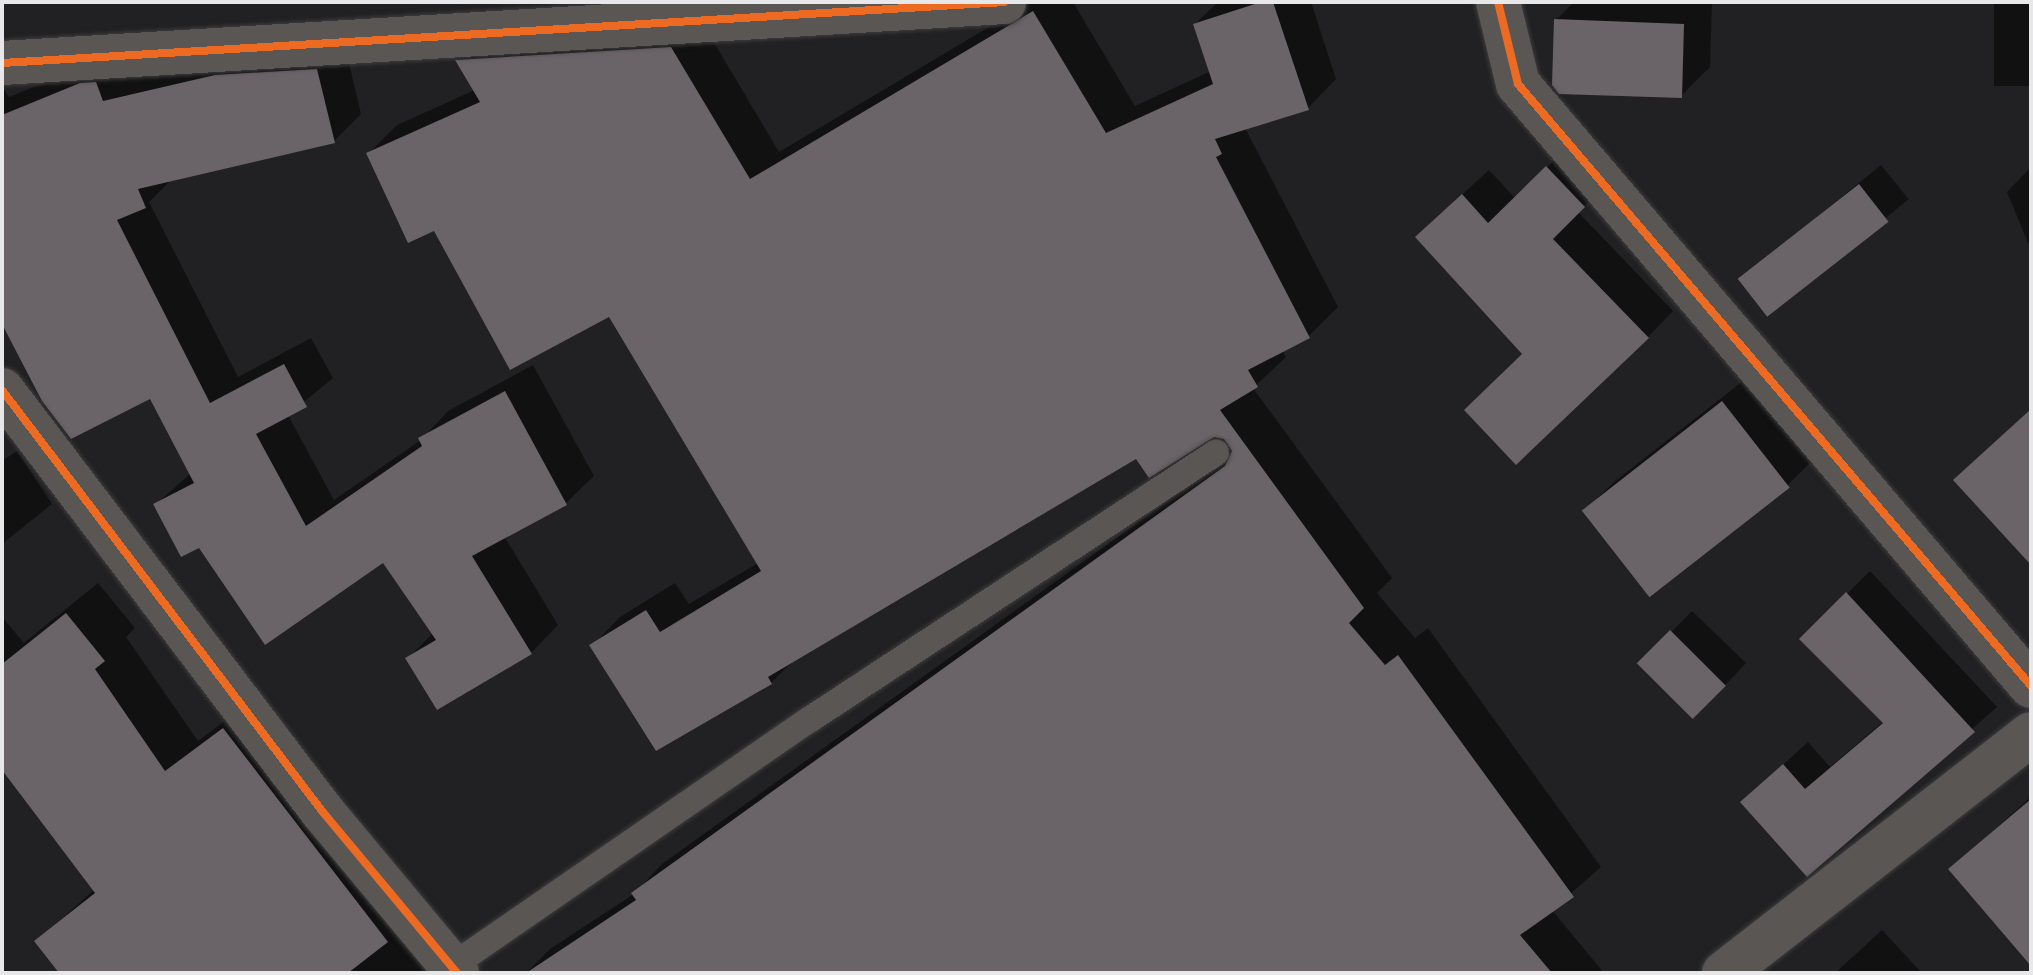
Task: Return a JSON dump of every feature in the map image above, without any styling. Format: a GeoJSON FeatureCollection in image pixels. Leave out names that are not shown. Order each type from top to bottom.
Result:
{"type":"FeatureCollection","features":[{"type":"Feature","properties":{"kind":"street"},"geometry":{"type":"LineString","coordinates":[[2,63],[1004,2]]}},
{"type":"Feature","properties":{"kind":"street"},"geometry":{"type":"LineString","coordinates":[[1498,2],[1518,84],[2031,686]]}},
{"type":"Feature","properties":{"kind":"street"},"geometry":{"type":"LineString","coordinates":[[2,390],[322,811],[454,970]]}},
{"type":"Feature","properties":{"kind":"street"},"geometry":{"type":"LineString","coordinates":[[1724,973],[2031,734]]}},
{"type":"Feature","properties":{"kind":"lane"},"geometry":{"type":"LineString","coordinates":[[454,970],[809,720],[1216,453]]}},
{"type":"Feature","properties":{"kind":"building"},"geometry":{"type":"Polygon","coordinates":[[[1261,2],[1273,2],[1309,110],[1215,139],[1222,154],[1216,157],[1310,338],[1248,370],[1258,387],[1220,410],[1364,608],[1349,623],[1385,665],[1398,655],[1574,897],[1520,935],[1552,973],[526,973],[636,900],[631,893],[1225,466],[1232,451],[1224,439],[1214,437],[1149,478],[1136,459],[768,677],[772,684],[656,751],[589,645],[646,610],[660,632],[761,571],[609,317],[510,370],[434,231],[408,243],[366,153],[480,102],[455,60],[671,47],[750,179],[1033,11],[1106,133],[1213,84],[1193,24],[1261,2]]]}},
{"type":"Feature","properties":{"kind":"building"},"geometry":{"type":"Polygon","coordinates":[[[1554,19],[1684,24],[1682,98],[1559,94],[1552,85],[1554,19]]]}},
{"type":"Feature","properties":{"kind":"building"},"geometry":{"type":"Polygon","coordinates":[[[317,69],[335,143],[138,189],[146,208],[117,220],[210,403],[284,364],[307,407],[256,434],[306,526],[422,446],[418,438],[505,391],[567,505],[472,556],[532,654],[437,710],[405,658],[436,640],[383,563],[265,645],[199,548],[181,557],[153,504],[194,483],[150,399],[71,439],[42,401],[2,324],[2,115],[80,83],[96,82],[103,101],[215,75],[317,69]]]}},
{"type":"Feature","properties":{"kind":"building"},"geometry":{"type":"Polygon","coordinates":[[[1546,166],[1585,207],[1553,239],[1649,338],[1516,465],[1464,410],[1522,354],[1415,237],[1462,194],[1488,223],[1546,166]]]}},
{"type":"Feature","properties":{"kind":"building"},"geometry":{"type":"Polygon","coordinates":[[[1859,184],[1889,222],[1767,317],[1738,279],[1859,184]]]}},
{"type":"Feature","properties":{"kind":"building"},"geometry":{"type":"Polygon","coordinates":[[[1722,401],[1790,488],[1649,597],[1582,511],[1722,401]]]}},
{"type":"Feature","properties":{"kind":"building"},"geometry":{"type":"Polygon","coordinates":[[[2031,409],[2031,565],[1953,480],[2031,409]]]}},
{"type":"Feature","properties":{"kind":"building"},"geometry":{"type":"Polygon","coordinates":[[[1846,592],[1975,732],[1807,877],[1740,802],[1783,764],[1805,789],[1883,723],[1799,639],[1846,592]]]}},
{"type":"Feature","properties":{"kind":"building"},"geometry":{"type":"Polygon","coordinates":[[[66,613],[105,661],[95,669],[165,771],[223,728],[388,942],[348,973],[59,973],[34,941],[95,893],[2,770],[2,664],[66,613]]]}},
{"type":"Feature","properties":{"kind":"building"},"geometry":{"type":"Polygon","coordinates":[[[1670,630],[1726,686],[1693,719],[1637,663],[1670,630]]]}},
{"type":"Feature","properties":{"kind":"building"},"geometry":{"type":"Polygon","coordinates":[[[2031,799],[2031,966],[1948,869],[2031,799]]]}},
{"type":"Feature","properties":{"kind":"cycle path"},"geometry":{"type":"LineString","coordinates":[[2,63],[1004,2]]}},
{"type":"Feature","properties":{"kind":"cycle path"},"geometry":{"type":"LineString","coordinates":[[1498,2],[1518,84],[2031,686]]}},
{"type":"Feature","properties":{"kind":"cycle path"},"geometry":{"type":"LineString","coordinates":[[2,390],[322,811],[457,973]]}}]}
